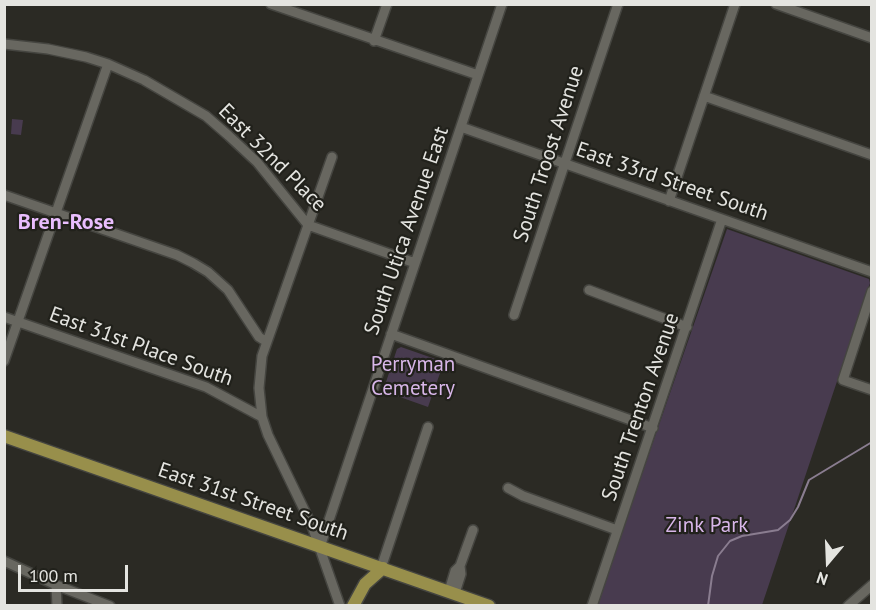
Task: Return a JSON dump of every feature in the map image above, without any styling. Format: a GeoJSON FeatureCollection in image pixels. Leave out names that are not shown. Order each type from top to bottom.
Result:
{"type":"FeatureCollection","features":[{"type":"Feature","properties":{"kind":"main road","name":"East 31st Street South"},"geometry":{"type":"LineString","coordinates":[[4,436],[489,606]]}},
{"type":"Feature","properties":{"kind":"main road"},"geometry":{"type":"LineString","coordinates":[[353,606],[365,584],[382,568]]}},
{"type":"Feature","properties":{"kind":"street"},"geometry":{"type":"LineString","coordinates":[[271,4],[478,75]]}},
{"type":"Feature","properties":{"kind":"street"},"geometry":{"type":"LineString","coordinates":[[293,4],[299,14]]}},
{"type":"Feature","properties":{"kind":"street"},"geometry":{"type":"LineString","coordinates":[[374,40],[387,4]]}},
{"type":"Feature","properties":{"kind":"street","name":"South Utica Avenue East"},"geometry":{"type":"LineString","coordinates":[[320,547],[502,4]]}},
{"type":"Feature","properties":{"kind":"street","name":"South Troost Avenue"},"geometry":{"type":"LineString","coordinates":[[514,315],[618,4]]}},
{"type":"Feature","properties":{"kind":"street"},"geometry":{"type":"LineString","coordinates":[[669,201],[735,4]]}},
{"type":"Feature","properties":{"kind":"street"},"geometry":{"type":"LineString","coordinates":[[776,4],[872,38]]}},
{"type":"Feature","properties":{"kind":"street","name":"East 32nd Place"},"geometry":{"type":"LineString","coordinates":[[4,44],[48,49],[108,64],[142,78],[206,116],[257,162],[308,225],[415,263]]}},
{"type":"Feature","properties":{"kind":"street"},"geometry":{"type":"LineString","coordinates":[[4,362],[108,64]]}},
{"type":"Feature","properties":{"kind":"street"},"geometry":{"type":"LineString","coordinates":[[704,96],[872,155]]}},
{"type":"Feature","properties":{"kind":"street","name":"East 33rd Street South"},"geometry":{"type":"LineString","coordinates":[[460,127],[872,272]]}},
{"type":"Feature","properties":{"kind":"street"},"geometry":{"type":"LineString","coordinates":[[332,157],[267,342],[259,378],[261,417],[268,437],[320,547],[340,606]]}},
{"type":"Feature","properties":{"kind":"street"},"geometry":{"type":"LineString","coordinates":[[4,195],[177,255],[194,263],[228,290],[259,337],[267,342]]}},
{"type":"Feature","properties":{"kind":"street","name":"South Trenton Avenue"},"geometry":{"type":"LineString","coordinates":[[592,606],[722,219]]}},
{"type":"Feature","properties":{"kind":"street"},"geometry":{"type":"LineString","coordinates":[[589,290],[687,327]]}},
{"type":"Feature","properties":{"kind":"street"},"geometry":{"type":"LineString","coordinates":[[872,291],[843,380],[872,390]]}},
{"type":"Feature","properties":{"kind":"street","name":"East 31st Place South"},"geometry":{"type":"LineString","coordinates":[[4,317],[206,387],[261,417]]}},
{"type":"Feature","properties":{"kind":"street"},"geometry":{"type":"LineString","coordinates":[[391,334],[653,428]]}},
{"type":"Feature","properties":{"kind":"street"},"geometry":{"type":"LineString","coordinates":[[382,568],[428,427]]}},
{"type":"Feature","properties":{"kind":"street"},"geometry":{"type":"LineString","coordinates":[[508,488],[523,496],[618,530]]}},
{"type":"Feature","properties":{"kind":"street"},"geometry":{"type":"LineString","coordinates":[[452,592],[461,574],[460,566],[473,530]]}},
{"type":"Feature","properties":{"kind":"street"},"geometry":{"type":"LineString","coordinates":[[4,561],[110,606]]}},
{"type":"Feature","properties":{"kind":"street"},"geometry":{"type":"LineString","coordinates":[[56,585],[57,606]]}},
{"type":"Feature","properties":{"kind":"street"},"geometry":{"type":"LineString","coordinates":[[848,606],[872,585]]}},
{"type":"Feature","properties":{"kind":"green space"},"geometry":{"type":"Polygon","coordinates":[[[12,119],[23,120],[21,135],[11,134],[12,119]]]}},
{"type":"Feature","properties":{"kind":"green space","name":"Zink Park"},"geometry":{"type":"Polygon","coordinates":[[[727,229],[869,279],[870,283],[762,605],[596,606],[727,229]]]}},
{"type":"Feature","properties":{"kind":"green space","name":"Perryman Cemetery"},"geometry":{"type":"Polygon","coordinates":[[[401,347],[444,362],[428,407],[383,391],[397,349],[401,347]]]}},
{"type":"Feature","properties":{"kind":"waterway"},"geometry":{"type":"LineString","coordinates":[[708,606],[712,576],[718,556],[730,541],[742,536],[778,530],[790,520],[809,480],[872,442]]}},
{"type":"Feature","properties":{"kind":"district","name":"Bren-Rose"},"geometry":{"type":"Point","coordinates":[66,223]}}]}
